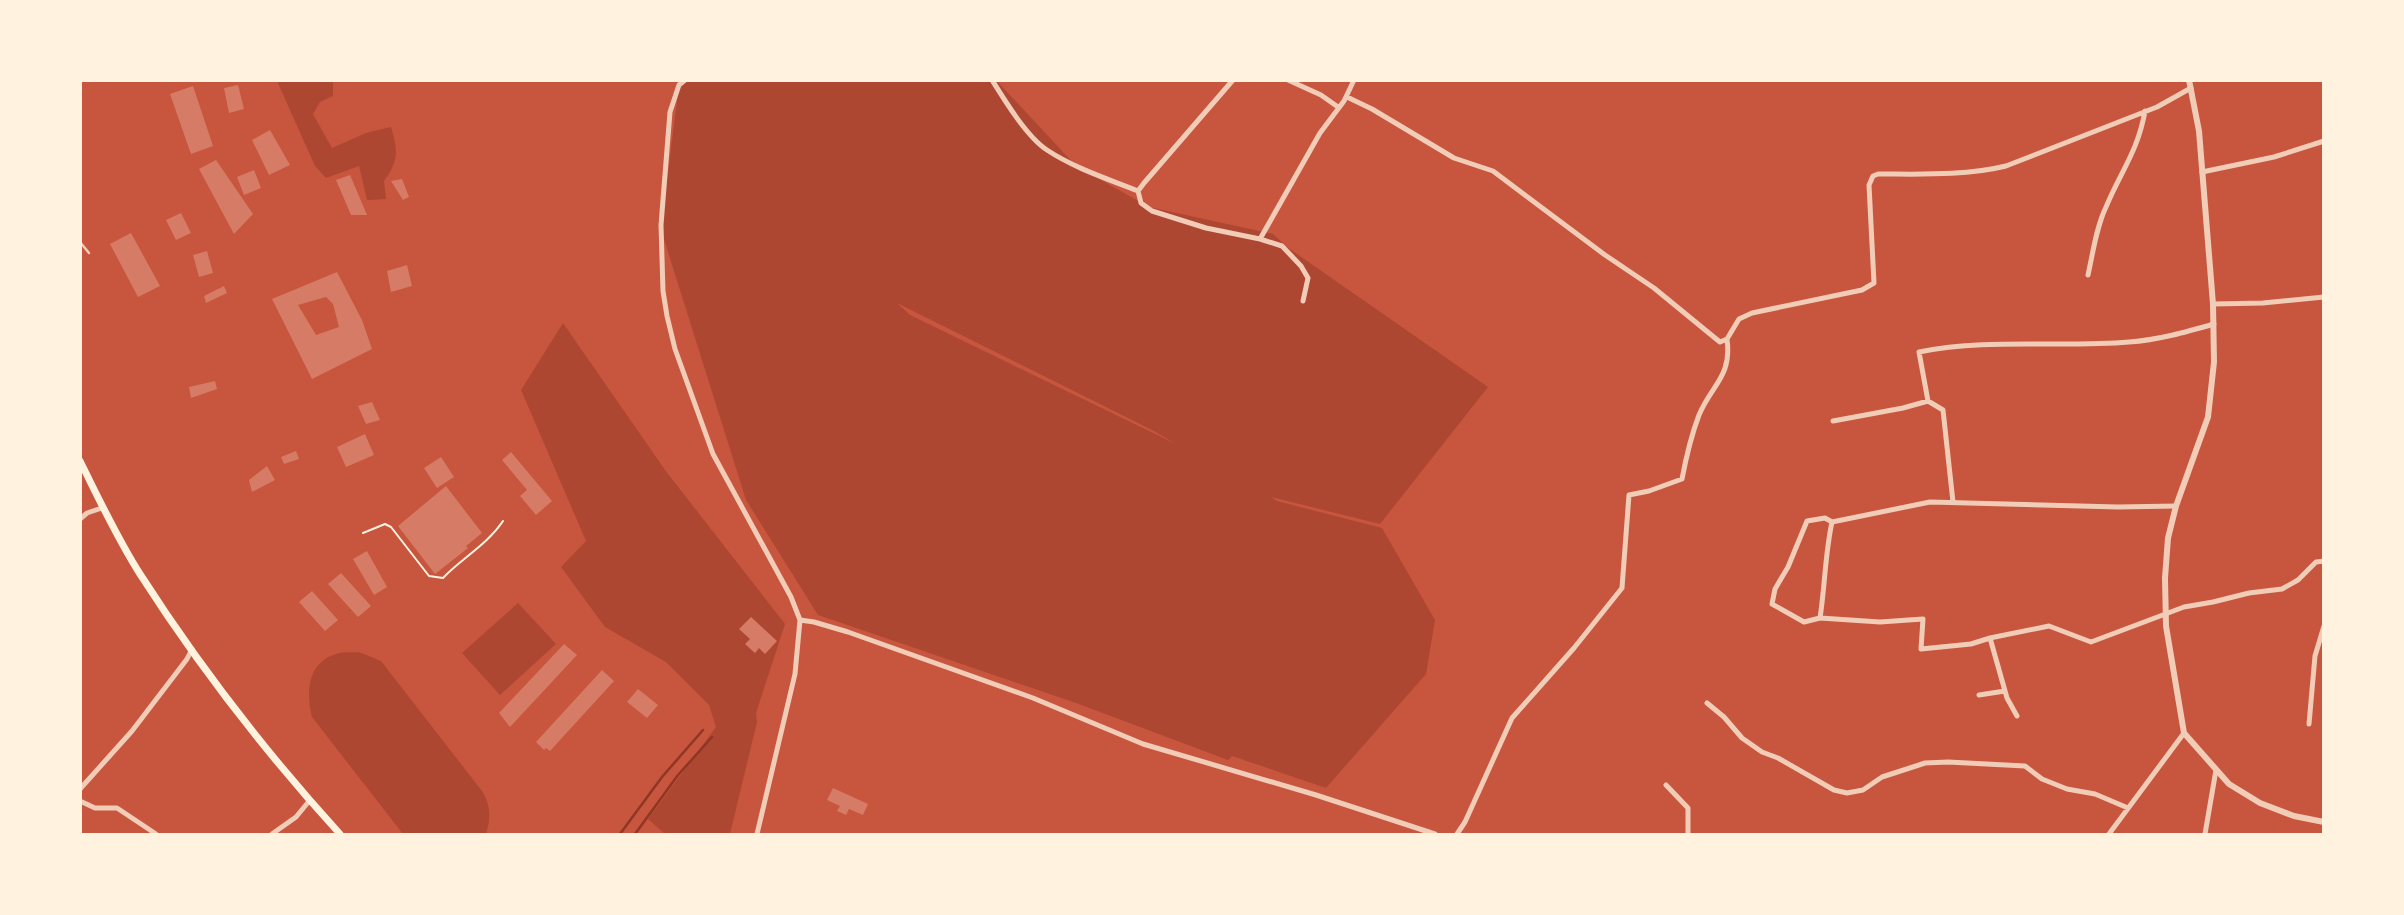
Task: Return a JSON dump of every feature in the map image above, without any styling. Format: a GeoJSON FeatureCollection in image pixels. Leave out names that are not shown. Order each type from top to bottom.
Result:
{"type":"FeatureCollection","features":[{"type":"Feature","properties":{"kind":"main road"},"geometry":{"type":"LineString","coordinates":[[80,461],[102,508],[139,572],[192,649],[282,769],[340,835]]}},
{"type":"Feature","properties":{"kind":"street"},"geometry":{"type":"LineString","coordinates":[[684,80],[679,85],[670,113],[661,225],[663,290],[667,316],[675,349],[713,454],[791,597],[800,620],[795,674],[757,835]]}},
{"type":"Feature","properties":{"kind":"street"},"geometry":{"type":"LineString","coordinates":[[992,80],[1015,115],[1044,149],[1076,166],[1138,191],[1142,203],[1152,211],[1206,228],[1282,246],[1301,266],[1308,278],[1303,301]]}},
{"type":"Feature","properties":{"kind":"street"},"geometry":{"type":"LineString","coordinates":[[1138,191],[1233,80]]}},
{"type":"Feature","properties":{"kind":"street"},"geometry":{"type":"LineString","coordinates":[[1288,80],[1321,95],[1338,107]]}},
{"type":"Feature","properties":{"kind":"street"},"geometry":{"type":"LineString","coordinates":[[1260,239],[1320,133],[1347,97],[1354,80]]}},
{"type":"Feature","properties":{"kind":"street"},"geometry":{"type":"LineString","coordinates":[[1347,97],[1454,158],[1493,171],[1605,255],[1654,288],[1720,342],[1727,339],[1739,319],[1752,313],[1862,290],[1874,283],[1869,185],[1873,176],[1987,170],[2040,153],[2145,111],[2190,84],[2199,131],[2213,304],[2214,362],[2208,418],[2176,506],[2168,538],[2166,614],[2184,733],[2230,784],[2260,803],[2294,816],[2323,822]]}},
{"type":"Feature","properties":{"kind":"street"},"geometry":{"type":"LineString","coordinates":[[2088,275],[2105,208],[2132,157],[2141,134],[2145,111]]}},
{"type":"Feature","properties":{"kind":"street"},"geometry":{"type":"LineString","coordinates":[[2202,172],[2274,157],[2323,142]]}},
{"type":"Feature","properties":{"kind":"street"},"geometry":{"type":"LineString","coordinates":[[2213,304],[2263,303],[2323,297]]}},
{"type":"Feature","properties":{"kind":"street"},"geometry":{"type":"LineString","coordinates":[[1928,401],[1919,352],[1960,345],[2000,343],[2129,342],[2165,337],[2214,324]]}},
{"type":"Feature","properties":{"kind":"street"},"geometry":{"type":"LineString","coordinates":[[1457,835],[1512,718],[1574,648],[1622,588],[1629,495],[1682,480],[1700,414],[1724,373],[1729,356],[1727,339]]}},
{"type":"Feature","properties":{"kind":"street"},"geometry":{"type":"LineString","coordinates":[[1833,421],[1928,401],[1943,410],[1953,502]]}},
{"type":"Feature","properties":{"kind":"street"},"geometry":{"type":"LineString","coordinates":[[2176,506],[1930,502],[1832,522],[1825,518],[1807,521],[1788,567],[1775,589],[1772,604],[1804,622],[1820,618],[1880,622],[1923,619],[1921,649],[1971,645],[1990,638],[2049,626],[2091,642],[2184,607],[2282,589],[2298,580],[2316,562],[2323,561]]}},
{"type":"Feature","properties":{"kind":"street"},"geometry":{"type":"LineString","coordinates":[[80,519],[87,513],[102,508]]}},
{"type":"Feature","properties":{"kind":"street"},"geometry":{"type":"LineString","coordinates":[[1820,618],[1825,587],[1826,548],[1832,522]]}},
{"type":"Feature","properties":{"kind":"street"},"geometry":{"type":"LineString","coordinates":[[800,620],[848,632],[1033,698],[1143,744],[1315,794],[1436,835]]}},
{"type":"Feature","properties":{"kind":"street"},"geometry":{"type":"LineString","coordinates":[[2309,724],[2315,656],[2323,626]]}},
{"type":"Feature","properties":{"kind":"street"},"geometry":{"type":"LineString","coordinates":[[1990,638],[2005,691],[2017,716]]}},
{"type":"Feature","properties":{"kind":"street"},"geometry":{"type":"LineString","coordinates":[[80,789],[132,731],[192,649]]}},
{"type":"Feature","properties":{"kind":"street"},"geometry":{"type":"LineString","coordinates":[[1979,695],[2005,691]]}},
{"type":"Feature","properties":{"kind":"street"},"geometry":{"type":"LineString","coordinates":[[1707,703],[1724,717],[1742,738],[1762,752],[1778,758],[1834,790],[1847,793],[1863,790],[1882,777],[1926,764],[1948,762],[2025,766],[2042,779],[2067,789],[2095,794],[2129,808]]}},
{"type":"Feature","properties":{"kind":"street"},"geometry":{"type":"LineString","coordinates":[[2109,835],[2184,733]]}},
{"type":"Feature","properties":{"kind":"street"},"geometry":{"type":"LineString","coordinates":[[2205,835],[2208,803],[2216,770]]}},
{"type":"Feature","properties":{"kind":"street"},"geometry":{"type":"LineString","coordinates":[[1667,785],[1688,808],[1688,835]]}},
{"type":"Feature","properties":{"kind":"street"},"geometry":{"type":"LineString","coordinates":[[272,835],[296,817],[310,800]]}},
{"type":"Feature","properties":{"kind":"street"},"geometry":{"type":"LineString","coordinates":[[80,801],[94,807],[117,808],[156,835]]}},
{"type":"Feature","properties":{"kind":"lane"},"geometry":{"type":"LineString","coordinates":[[80,242],[89,253]]}},
{"type":"Feature","properties":{"kind":"path"},"geometry":{"type":"LineString","coordinates":[[363,533],[385,524],[391,527],[429,576],[443,578],[497,531],[503,522]]}},
{"type":"Feature","properties":{"kind":"shaded area"},"geometry":{"type":"Polygon","coordinates":[[[996,80],[1076,166],[1149,207],[1273,234],[1287,247],[1488,387],[1380,524],[1271,497],[1277,501],[1382,528],[1435,620],[1426,674],[1326,788],[1232,756],[1228,760],[1076,703],[818,615],[746,500],[658,220],[662,220],[679,85],[684,81],[996,80]],[[897,303],[910,315],[1176,444],[897,303]]]}},
{"type":"Feature","properties":{"kind":"shaded area"},"geometry":{"type":"Polygon","coordinates":[[[277,81],[333,81],[333,96],[320,102],[313,114],[332,148],[366,133],[391,127],[396,155],[384,181],[386,199],[367,200],[359,166],[326,178],[315,166],[277,81]]]}},
{"type":"Feature","properties":{"kind":"shaded area"},"geometry":{"type":"Polygon","coordinates":[[[563,323],[665,470],[785,624],[756,713],[757,722],[730,834],[665,834],[648,819],[716,727],[709,705],[666,662],[605,627],[561,567],[586,541],[521,390],[563,323]]]}},
{"type":"Feature","properties":{"kind":"shaded area"},"geometry":{"type":"Polygon","coordinates":[[[518,603],[556,644],[500,695],[462,653],[518,603]]]}},
{"type":"Feature","properties":{"kind":"shaded area"},"geometry":{"type":"Polygon","coordinates":[[[359,652],[381,661],[482,791],[489,812],[486,834],[403,834],[312,717],[309,689],[319,664],[339,653],[359,652]]]}},
{"type":"Feature","properties":{"kind":"building"},"geometry":{"type":"Polygon","coordinates":[[[238,85],[244,109],[229,113],[224,88],[238,85]]]}},
{"type":"Feature","properties":{"kind":"building"},"geometry":{"type":"Polygon","coordinates":[[[193,86],[213,146],[191,154],[170,94],[193,86]]]}},
{"type":"Feature","properties":{"kind":"building"},"geometry":{"type":"Polygon","coordinates":[[[270,130],[290,165],[269,175],[252,140],[270,130]]]}},
{"type":"Feature","properties":{"kind":"building"},"geometry":{"type":"Polygon","coordinates":[[[216,160],[253,214],[234,234],[199,169],[216,160]]]}},
{"type":"Feature","properties":{"kind":"building"},"geometry":{"type":"Polygon","coordinates":[[[254,170],[261,188],[244,195],[237,177],[254,170]]]}},
{"type":"Feature","properties":{"kind":"building"},"geometry":{"type":"Polygon","coordinates":[[[350,175],[367,215],[351,215],[336,180],[350,175]]]}},
{"type":"Feature","properties":{"kind":"building"},"geometry":{"type":"Polygon","coordinates":[[[402,179],[409,197],[403,200],[391,181],[402,179]]]}},
{"type":"Feature","properties":{"kind":"building"},"geometry":{"type":"Polygon","coordinates":[[[181,213],[191,233],[176,240],[166,220],[181,213]]]}},
{"type":"Feature","properties":{"kind":"building"},"geometry":{"type":"Polygon","coordinates":[[[131,233],[160,286],[138,297],[110,244],[131,233]]]}},
{"type":"Feature","properties":{"kind":"building"},"geometry":{"type":"Polygon","coordinates":[[[207,251],[213,273],[199,277],[193,255],[207,251]]]}},
{"type":"Feature","properties":{"kind":"building"},"geometry":{"type":"Polygon","coordinates":[[[407,265],[412,286],[391,292],[387,271],[407,265]]]}},
{"type":"Feature","properties":{"kind":"building"},"geometry":{"type":"Polygon","coordinates":[[[337,272],[362,320],[372,349],[312,379],[272,299],[337,272]],[[326,297],[298,305],[316,335],[339,327],[333,304],[326,297]]]}},
{"type":"Feature","properties":{"kind":"building"},"geometry":{"type":"Polygon","coordinates":[[[224,286],[227,293],[206,303],[204,296],[224,286]]]}},
{"type":"Feature","properties":{"kind":"building"},"geometry":{"type":"Polygon","coordinates":[[[215,381],[217,389],[191,398],[189,387],[215,381]]]}},
{"type":"Feature","properties":{"kind":"building"},"geometry":{"type":"Polygon","coordinates":[[[372,402],[380,420],[366,424],[358,406],[372,402]]]}},
{"type":"Feature","properties":{"kind":"building"},"geometry":{"type":"Polygon","coordinates":[[[365,434],[374,455],[346,467],[337,447],[365,434]]]}},
{"type":"Feature","properties":{"kind":"building"},"geometry":{"type":"Polygon","coordinates":[[[296,451],[299,459],[284,464],[281,457],[296,451]]]}},
{"type":"Feature","properties":{"kind":"building"},"geometry":{"type":"Polygon","coordinates":[[[511,452],[552,501],[536,515],[520,496],[527,490],[502,460],[511,452]]]}},
{"type":"Feature","properties":{"kind":"building"},"geometry":{"type":"Polygon","coordinates":[[[441,457],[454,477],[437,488],[424,468],[441,457]]]}},
{"type":"Feature","properties":{"kind":"building"},"geometry":{"type":"Polygon","coordinates":[[[267,466],[275,480],[252,492],[249,480],[267,466]]]}},
{"type":"Feature","properties":{"kind":"building"},"geometry":{"type":"Polygon","coordinates":[[[446,486],[482,533],[466,546],[468,548],[435,574],[398,526],[446,486]]]}},
{"type":"Feature","properties":{"kind":"building"},"geometry":{"type":"Polygon","coordinates":[[[367,551],[387,587],[374,595],[353,559],[367,551]]]}},
{"type":"Feature","properties":{"kind":"building"},"geometry":{"type":"Polygon","coordinates":[[[341,573],[371,606],[358,617],[328,584],[341,573]]]}},
{"type":"Feature","properties":{"kind":"building"},"geometry":{"type":"Polygon","coordinates":[[[312,591],[338,620],[325,631],[299,602],[312,591]]]}},
{"type":"Feature","properties":{"kind":"building"},"geometry":{"type":"Polygon","coordinates":[[[751,617],[777,641],[765,654],[759,648],[755,653],[745,644],[750,639],[739,629],[751,617]]]}},
{"type":"Feature","properties":{"kind":"building"},"geometry":{"type":"Polygon","coordinates":[[[564,644],[577,655],[510,727],[499,713],[564,644]]]}},
{"type":"Feature","properties":{"kind":"building"},"geometry":{"type":"Polygon","coordinates":[[[602,670],[614,681],[550,751],[546,748],[544,750],[536,742],[602,670]]]}},
{"type":"Feature","properties":{"kind":"building"},"geometry":{"type":"Polygon","coordinates":[[[638,689],[658,705],[647,718],[627,702],[638,689]]]}},
{"type":"Feature","properties":{"kind":"building"},"geometry":{"type":"Polygon","coordinates":[[[833,788],[868,804],[863,815],[849,809],[846,815],[837,811],[840,806],[827,800],[833,788]]]}},
{"type":"Feature","properties":{"kind":"waterway"},"geometry":{"type":"LineString","coordinates":[[620,834],[662,777],[703,730]]}},
{"type":"Feature","properties":{"kind":"waterway"},"geometry":{"type":"LineString","coordinates":[[635,834],[678,775],[712,737]]}}]}
